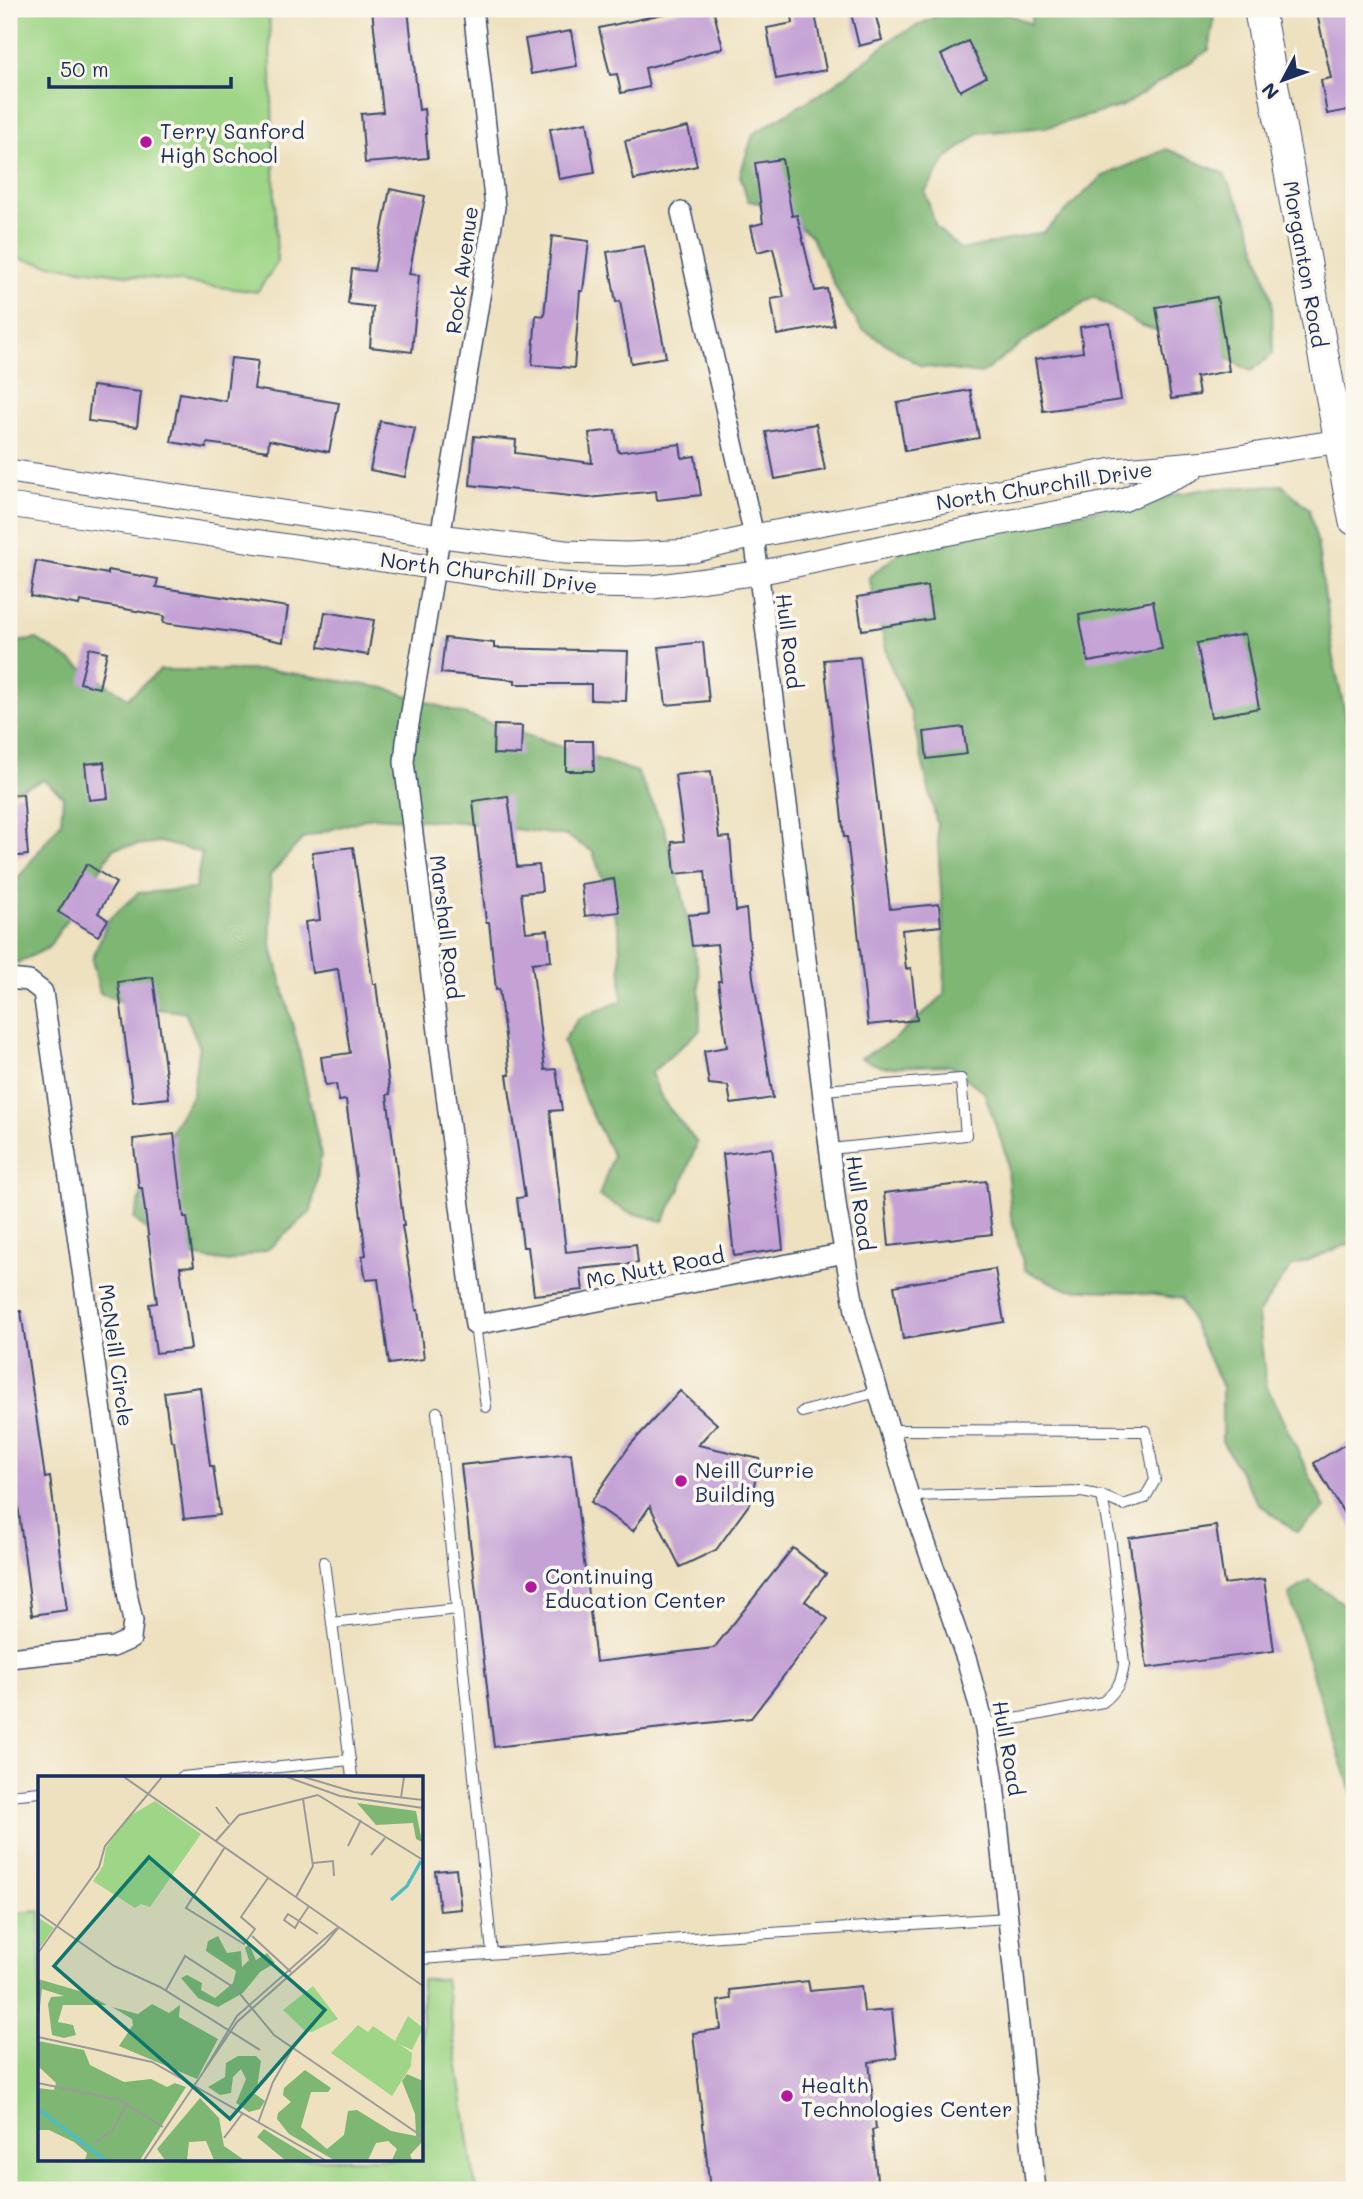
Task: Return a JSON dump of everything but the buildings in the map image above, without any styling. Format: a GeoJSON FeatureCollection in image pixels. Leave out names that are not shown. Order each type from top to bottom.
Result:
{"type":"FeatureCollection","features":[{"type":"Feature","properties":{"kind":"main road","name":"Morganton Road"},"geometry":{"type":"LineString","coordinates":[[1259,9],[1347,440],[1354,520]]}},
{"type":"Feature","properties":{"kind":"street","name":"Rock Avenue"},"geometry":{"type":"LineString","coordinates":[[441,536],[495,207],[472,9]]}},
{"type":"Feature","properties":{"kind":"street","name":"Hull Road"},"geometry":{"type":"LineString","coordinates":[[681,212],[754,536],[830,1149],[856,1316],[909,1496],[967,1661],[984,1725],[993,1774],[1036,2190]]}},
{"type":"Feature","properties":{"kind":"street","name":"North Churchill Drive"},"geometry":{"type":"LineString","coordinates":[[9,471],[441,536],[565,552],[626,554],[694,551],[754,536],[1113,470],[1208,462],[1347,440]]}},
{"type":"Feature","properties":{"kind":"street","name":"North Churchill Drive"},"geometry":{"type":"LineString","coordinates":[[9,505],[525,581],[601,587],[653,587],[758,573],[1123,500],[1208,462]]}},
{"type":"Feature","properties":{"kind":"street","name":"Marshall Road"},"geometry":{"type":"LineString","coordinates":[[441,536],[405,742],[404,762],[475,1325]]}},
{"type":"Feature","properties":{"kind":"street","name":"McNeill Circle"},"geometry":{"type":"LineString","coordinates":[[9,979],[29,981],[43,992],[133,1620],[131,1639],[113,1647],[9,1658]]}},
{"type":"Feature","properties":{"kind":"street","name":"Mc Nutt Road"},"geometry":{"type":"LineString","coordinates":[[475,1325],[845,1253]]}},
{"type":"Feature","properties":{"kind":"lane"},"geometry":{"type":"LineString","coordinates":[[824,1090],[961,1079],[966,1135],[830,1149]]}},
{"type":"Feature","properties":{"kind":"lane"},"geometry":{"type":"LineString","coordinates":[[475,1325],[486,1407]]}},
{"type":"Feature","properties":{"kind":"lane"},"geometry":{"type":"LineString","coordinates":[[802,1412],[877,1392]]}},
{"type":"Feature","properties":{"kind":"lane"},"geometry":{"type":"LineString","coordinates":[[437,1412],[492,1953]]}},
{"type":"Feature","properties":{"kind":"lane"},"geometry":{"type":"LineString","coordinates":[[889,1430],[1146,1431],[1155,1480],[1145,1498],[1123,1505],[1102,1496],[1082,1492],[909,1496]]}},
{"type":"Feature","properties":{"kind":"lane"},"geometry":{"type":"LineString","coordinates":[[984,1725],[1103,1702],[1115,1693],[1123,1678],[1124,1664],[1111,1544],[1102,1496]]}},
{"type":"Feature","properties":{"kind":"lane"},"geometry":{"type":"LineString","coordinates":[[324,1562],[352,1776]]}},
{"type":"Feature","properties":{"kind":"lane"},"geometry":{"type":"LineString","coordinates":[[332,1623],[457,1609]]}},
{"type":"Feature","properties":{"kind":"lane"},"geometry":{"type":"LineString","coordinates":[[192,1776],[349,1760]]}},
{"type":"Feature","properties":{"kind":"lane"},"geometry":{"type":"LineString","coordinates":[[9,1795],[38,1792]]}},
{"type":"Feature","properties":{"kind":"lane"},"geometry":{"type":"LineString","coordinates":[[424,1959],[721,1936],[1008,1919]]}},
{"type":"Feature","properties":{"kind":"green space","name":"Terry Sanford High School"},"geometry":{"type":"Polygon","coordinates":[[[9,9],[269,9],[277,263],[257,292],[50,265],[9,256],[9,9]]]}},
{"type":"Feature","properties":{"kind":"green space"},"geometry":{"type":"Polygon","coordinates":[[[950,9],[997,9],[1031,24],[1033,9],[1212,9],[1214,22],[1209,50],[1123,106],[1048,127],[979,133],[947,158],[925,192],[936,227],[961,250],[1044,232],[1101,177],[1167,149],[1223,173],[1248,220],[1272,301],[1273,354],[1251,371],[1202,345],[1140,325],[1094,297],[1032,336],[981,374],[921,366],[861,328],[841,298],[811,236],[773,206],[748,201],[740,175],[753,134],[831,87],[895,37],[950,9]]]}},
{"type":"Feature","properties":{"kind":"green space"},"geometry":{"type":"Polygon","coordinates":[[[1282,485],[1309,509],[1317,542],[1335,667],[1354,753],[1354,1242],[1291,1267],[1258,1314],[1266,1385],[1325,1508],[1297,1532],[1258,1503],[1222,1441],[1222,1387],[1182,1299],[1134,1292],[1066,1289],[1025,1270],[1011,1216],[1006,1155],[984,1092],[949,1065],[882,1067],[861,1058],[892,1041],[944,995],[945,961],[937,824],[911,712],[889,662],[869,577],[902,551],[951,538],[1205,489],[1282,485]]]}},
{"type":"Feature","properties":{"kind":"green space"},"geometry":{"type":"Polygon","coordinates":[[[37,639],[128,698],[160,670],[271,670],[385,688],[637,772],[664,827],[682,892],[699,974],[700,1030],[651,1073],[662,1099],[697,1143],[680,1189],[663,1221],[628,1212],[599,1196],[613,1156],[586,1102],[563,1041],[579,1018],[622,1001],[619,929],[593,852],[567,836],[460,822],[372,817],[303,838],[270,875],[271,943],[298,1046],[321,1155],[311,1212],[268,1249],[229,1262],[173,1253],[134,1219],[151,1165],[192,1096],[199,1045],[185,1012],[136,1007],[100,993],[92,960],[108,920],[138,893],[195,889],[202,853],[160,842],[114,848],[48,948],[17,963],[9,957],[9,884],[18,878],[61,822],[63,796],[44,780],[9,793],[9,643],[37,639]]]}},
{"type":"Feature","properties":{"kind":"green space"},"geometry":{"type":"Polygon","coordinates":[[[1310,1581],[1347,1606],[1354,1620],[1354,1798],[1316,1687],[1289,1594],[1310,1581]]]}},
{"type":"Feature","properties":{"kind":"green space"},"geometry":{"type":"Polygon","coordinates":[[[38,1911],[38,2160],[424,2160],[424,1979],[445,1979],[476,2190],[9,2190],[9,1914],[38,1911]]]}},
{"type":"Feature","properties":{"kind":"place","name":"Terry Sanford High School"},"geometry":{"type":"Point","coordinates":[146,142]}},
{"type":"Feature","properties":{"kind":"place","name":"Neill Currie Building"},"geometry":{"type":"Point","coordinates":[681,1481]}},
{"type":"Feature","properties":{"kind":"place","name":"Continuing Education Center"},"geometry":{"type":"Point","coordinates":[531,1587]}},
{"type":"Feature","properties":{"kind":"place","name":"Health Technologies Center"},"geometry":{"type":"Point","coordinates":[787,2096]}}]}
